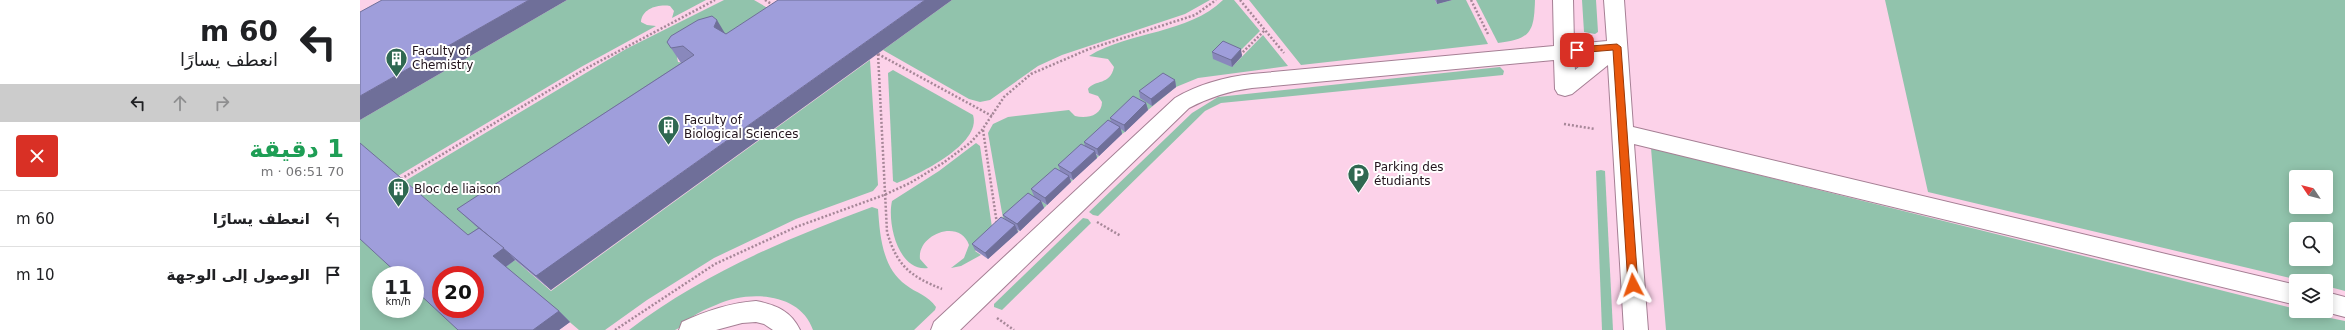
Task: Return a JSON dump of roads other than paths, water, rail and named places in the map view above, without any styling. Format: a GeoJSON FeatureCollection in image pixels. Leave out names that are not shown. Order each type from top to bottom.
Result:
{"type":"FeatureCollection","features":[{"type":"Feature","properties":{"kind":"lane"},"geometry":{"type":"LineString","coordinates":[[1563,0],[1565,89],[1617,47]]}},
{"type":"Feature","properties":{"kind":"lane"},"geometry":{"type":"LineString","coordinates":[[1614,0],[1636,330]]}},
{"type":"Feature","properties":{"kind":"lane"},"geometry":{"type":"LineString","coordinates":[[943,330],[1182,103],[1196,94],[1219,86],[1303,76],[1617,47]]}},
{"type":"Feature","properties":{"kind":"lane"},"geometry":{"type":"LineString","coordinates":[[1623,133],[2289,293]]}},
{"type":"Feature","properties":{"kind":"lane"},"geometry":{"type":"LineString","coordinates":[[2333,304],[2345,307]]}},
{"type":"Feature","properties":{"kind":"lane"},"geometry":{"type":"LineString","coordinates":[[691,330],[711,319],[733,313],[754,311],[772,316],[788,330]]}},
{"type":"Feature","properties":{"kind":"place","name":"Faculty of Chemistry"},"geometry":{"type":"Point","coordinates":[397,78]}},
{"type":"Feature","properties":{"kind":"place","name":"Faculty of Biological Sciences"},"geometry":{"type":"Point","coordinates":[669,146]}},
{"type":"Feature","properties":{"kind":"place","name":"Parking des étudiants"},"geometry":{"type":"Point","coordinates":[1359,194]}},
{"type":"Feature","properties":{"kind":"place","name":"Bloc de liaison"},"geometry":{"type":"Point","coordinates":[399,208]}}]}
